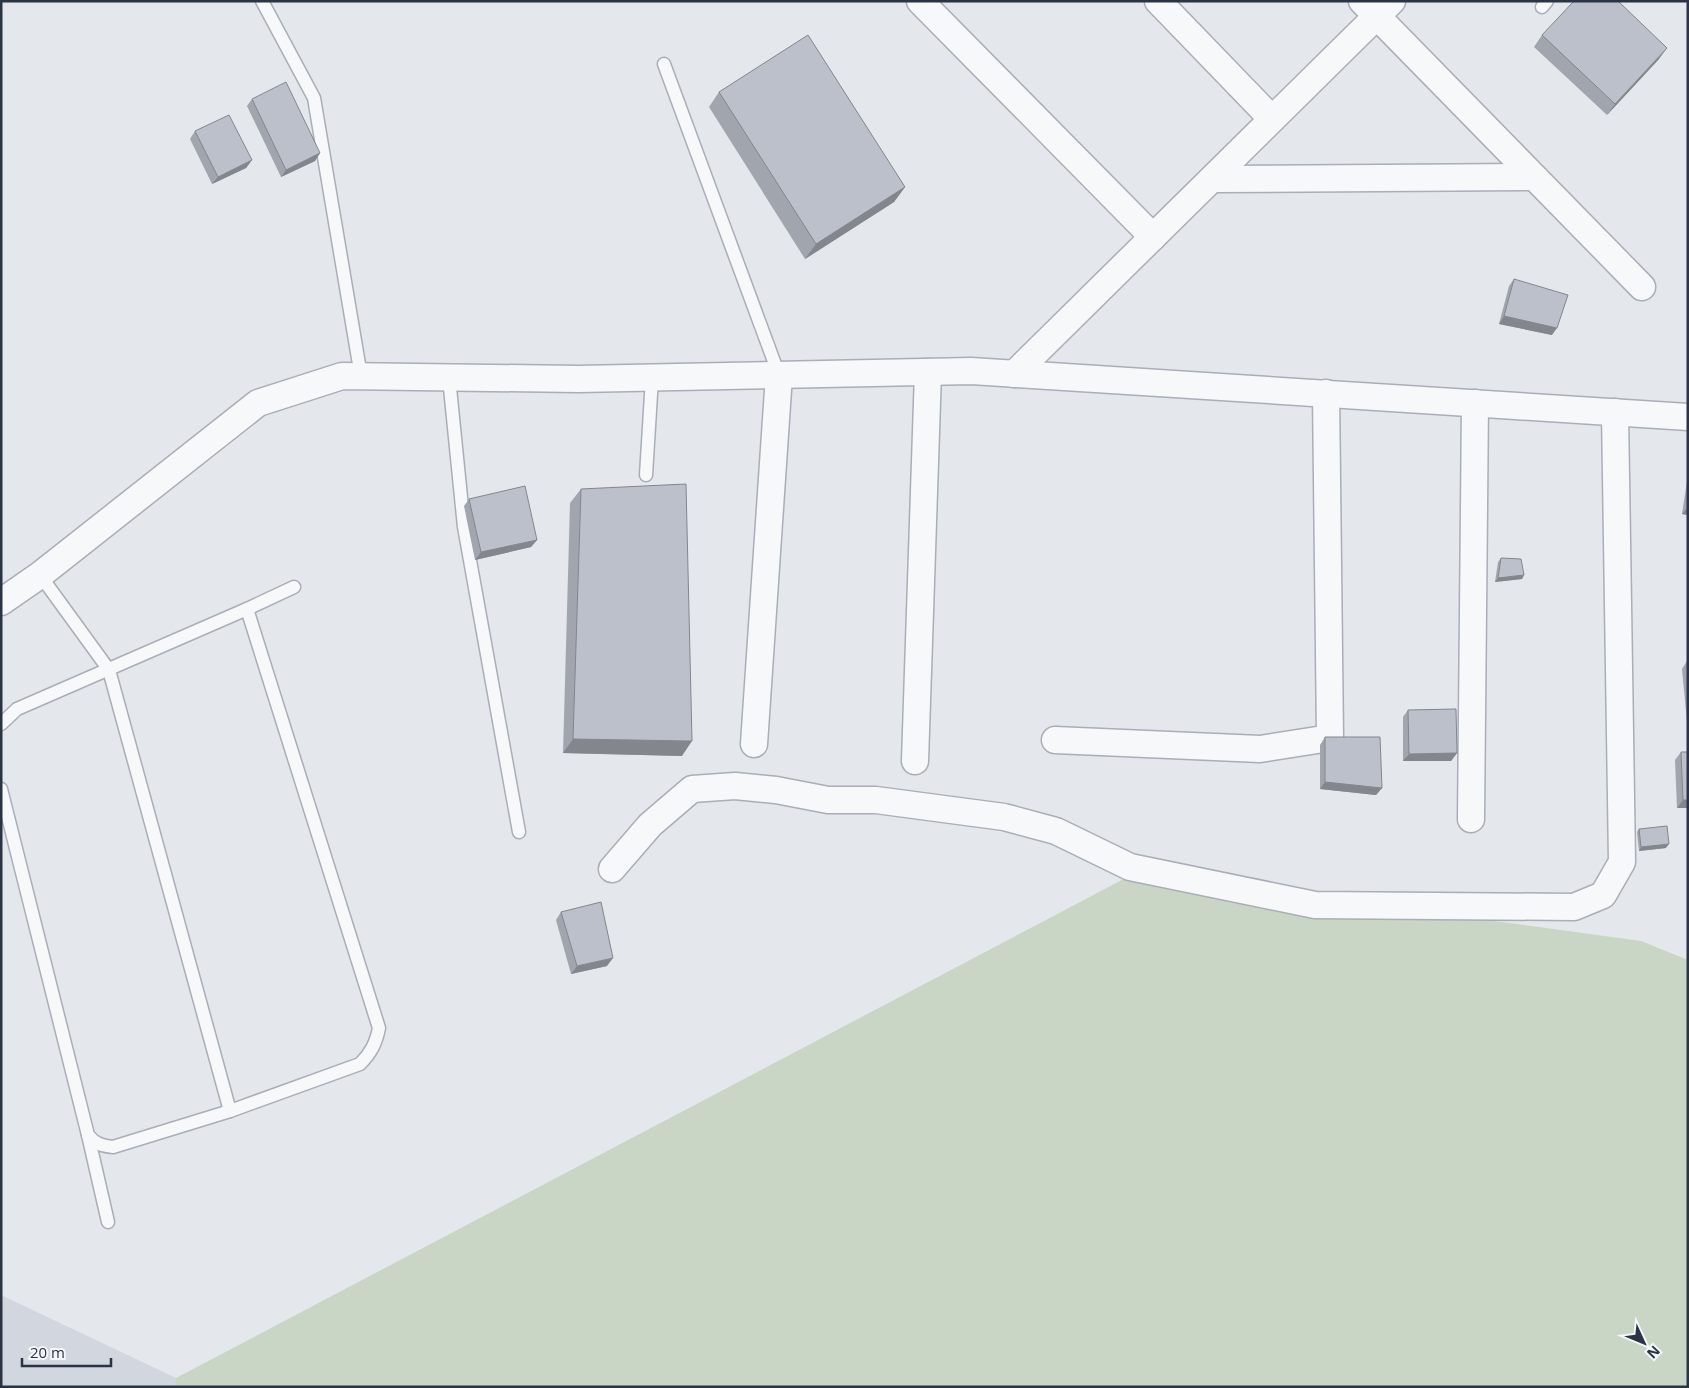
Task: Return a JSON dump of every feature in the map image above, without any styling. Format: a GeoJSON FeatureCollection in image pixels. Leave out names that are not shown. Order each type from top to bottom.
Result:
{"type":"FeatureCollection","features":[{"type":"Feature","properties":{"kind":"street"},"geometry":{"type":"LineString","coordinates":[[920,1],[1153,237]]}},
{"type":"Feature","properties":{"kind":"street"},"geometry":{"type":"LineString","coordinates":[[1158,1],[1272,119]]}},
{"type":"Feature","properties":{"kind":"street"},"geometry":{"type":"LineString","coordinates":[[1014,374],[1272,119],[1377,6],[1534,177],[1642,287]]}},
{"type":"Feature","properties":{"kind":"street"},"geometry":{"type":"LineString","coordinates":[[1212,179],[1534,177]]}},
{"type":"Feature","properties":{"kind":"street"},"geometry":{"type":"LineString","coordinates":[[1,602],[40,575],[258,403],[342,376],[578,379],[971,371],[1688,417]]}},
{"type":"Feature","properties":{"kind":"street"},"geometry":{"type":"LineString","coordinates":[[916,761],[928,372]]}},
{"type":"Feature","properties":{"kind":"street"},"geometry":{"type":"LineString","coordinates":[[754,744],[779,375]]}},
{"type":"Feature","properties":{"kind":"street"},"geometry":{"type":"LineString","coordinates":[[1055,740],[1260,749],[1330,738],[1326,394]]}},
{"type":"Feature","properties":{"kind":"street"},"geometry":{"type":"LineString","coordinates":[[1471,819],[1475,403]]}},
{"type":"Feature","properties":{"kind":"street"},"geometry":{"type":"LineString","coordinates":[[612,868],[650,825],[692,789],[735,786],[776,790],[828,800],[876,800],[1004,817],[1056,831],[1130,867],[1315,905],[1574,907],[1603,895],[1622,862],[1615,412]]}},
{"type":"Feature","properties":{"kind":"lane"},"geometry":{"type":"LineString","coordinates":[[262,1],[314,98],[361,376]]}},
{"type":"Feature","properties":{"kind":"lane"},"geometry":{"type":"LineString","coordinates":[[664,64],[779,375]]}},
{"type":"Feature","properties":{"kind":"lane"},"geometry":{"type":"LineString","coordinates":[[449,378],[464,527],[519,832]]}},
{"type":"Feature","properties":{"kind":"lane"},"geometry":{"type":"LineString","coordinates":[[646,475],[652,378]]}},
{"type":"Feature","properties":{"kind":"lane"},"geometry":{"type":"LineString","coordinates":[[40,575],[109,670],[230,1111]]}},
{"type":"Feature","properties":{"kind":"lane"},"geometry":{"type":"LineString","coordinates":[[1,724],[17,709],[247,609],[294,586]]}},
{"type":"Feature","properties":{"kind":"lane"},"geometry":{"type":"LineString","coordinates":[[88,1135],[99,1145],[113,1147],[230,1111],[360,1064],[370,1054],[377,1041],[379,1028],[247,609]]}},
{"type":"Feature","properties":{"kind":"lane"},"geometry":{"type":"LineString","coordinates":[[1,789],[108,1222]]}},
{"type":"Feature","properties":{"kind":"shaded area"},"geometry":{"type":"Polygon","coordinates":[[[1,1295],[176,1378],[176,1387],[1,1387],[1,1295]]]}},
{"type":"Feature","properties":{"kind":"green space"},"geometry":{"type":"Polygon","coordinates":[[[1137,872],[1641,941],[1688,960],[1688,1387],[176,1387],[176,1378],[1137,872]]]}},
{"type":"Feature","properties":{"kind":"building"},"geometry":{"type":"Polygon","coordinates":[[[1574,1],[1618,1],[1667,48],[1615,104],[1542,35],[1574,1]]]}},
{"type":"Feature","properties":{"kind":"building"},"geometry":{"type":"Polygon","coordinates":[[[808,35],[905,187],[816,244],[719,92],[808,35]]]}},
{"type":"Feature","properties":{"kind":"building"},"geometry":{"type":"Polygon","coordinates":[[[286,82],[320,153],[286,170],[252,99],[286,82]]]}},
{"type":"Feature","properties":{"kind":"building"},"geometry":{"type":"Polygon","coordinates":[[[229,115],[252,160],[218,177],[195,131],[229,115]]]}},
{"type":"Feature","properties":{"kind":"building"},"geometry":{"type":"Polygon","coordinates":[[[1514,279],[1568,295],[1557,328],[1504,316],[1514,279]]]}},
{"type":"Feature","properties":{"kind":"building"},"geometry":{"type":"Polygon","coordinates":[[[686,484],[692,741],[573,739],[581,489],[686,484]]]}},
{"type":"Feature","properties":{"kind":"building"},"geometry":{"type":"Polygon","coordinates":[[[525,486],[537,540],[481,552],[469,499],[525,486]]]}},
{"type":"Feature","properties":{"kind":"building"},"geometry":{"type":"Polygon","coordinates":[[[1501,558],[1521,559],[1524,575],[1498,578],[1501,558]]]}},
{"type":"Feature","properties":{"kind":"building"},"geometry":{"type":"Polygon","coordinates":[[[1456,709],[1457,753],[1409,754],[1408,710],[1456,709]]]}},
{"type":"Feature","properties":{"kind":"building"},"geometry":{"type":"Polygon","coordinates":[[[1325,737],[1380,737],[1382,788],[1325,782],[1325,737]]]}},
{"type":"Feature","properties":{"kind":"building"},"geometry":{"type":"Polygon","coordinates":[[[1681,752],[1688,752],[1688,800],[1683,800],[1681,752]]]}},
{"type":"Feature","properties":{"kind":"building"},"geometry":{"type":"Polygon","coordinates":[[[1667,826],[1669,844],[1641,847],[1639,829],[1667,826]]]}},
{"type":"Feature","properties":{"kind":"building"},"geometry":{"type":"Polygon","coordinates":[[[601,902],[613,958],[577,966],[561,912],[601,902]]]}}]}
